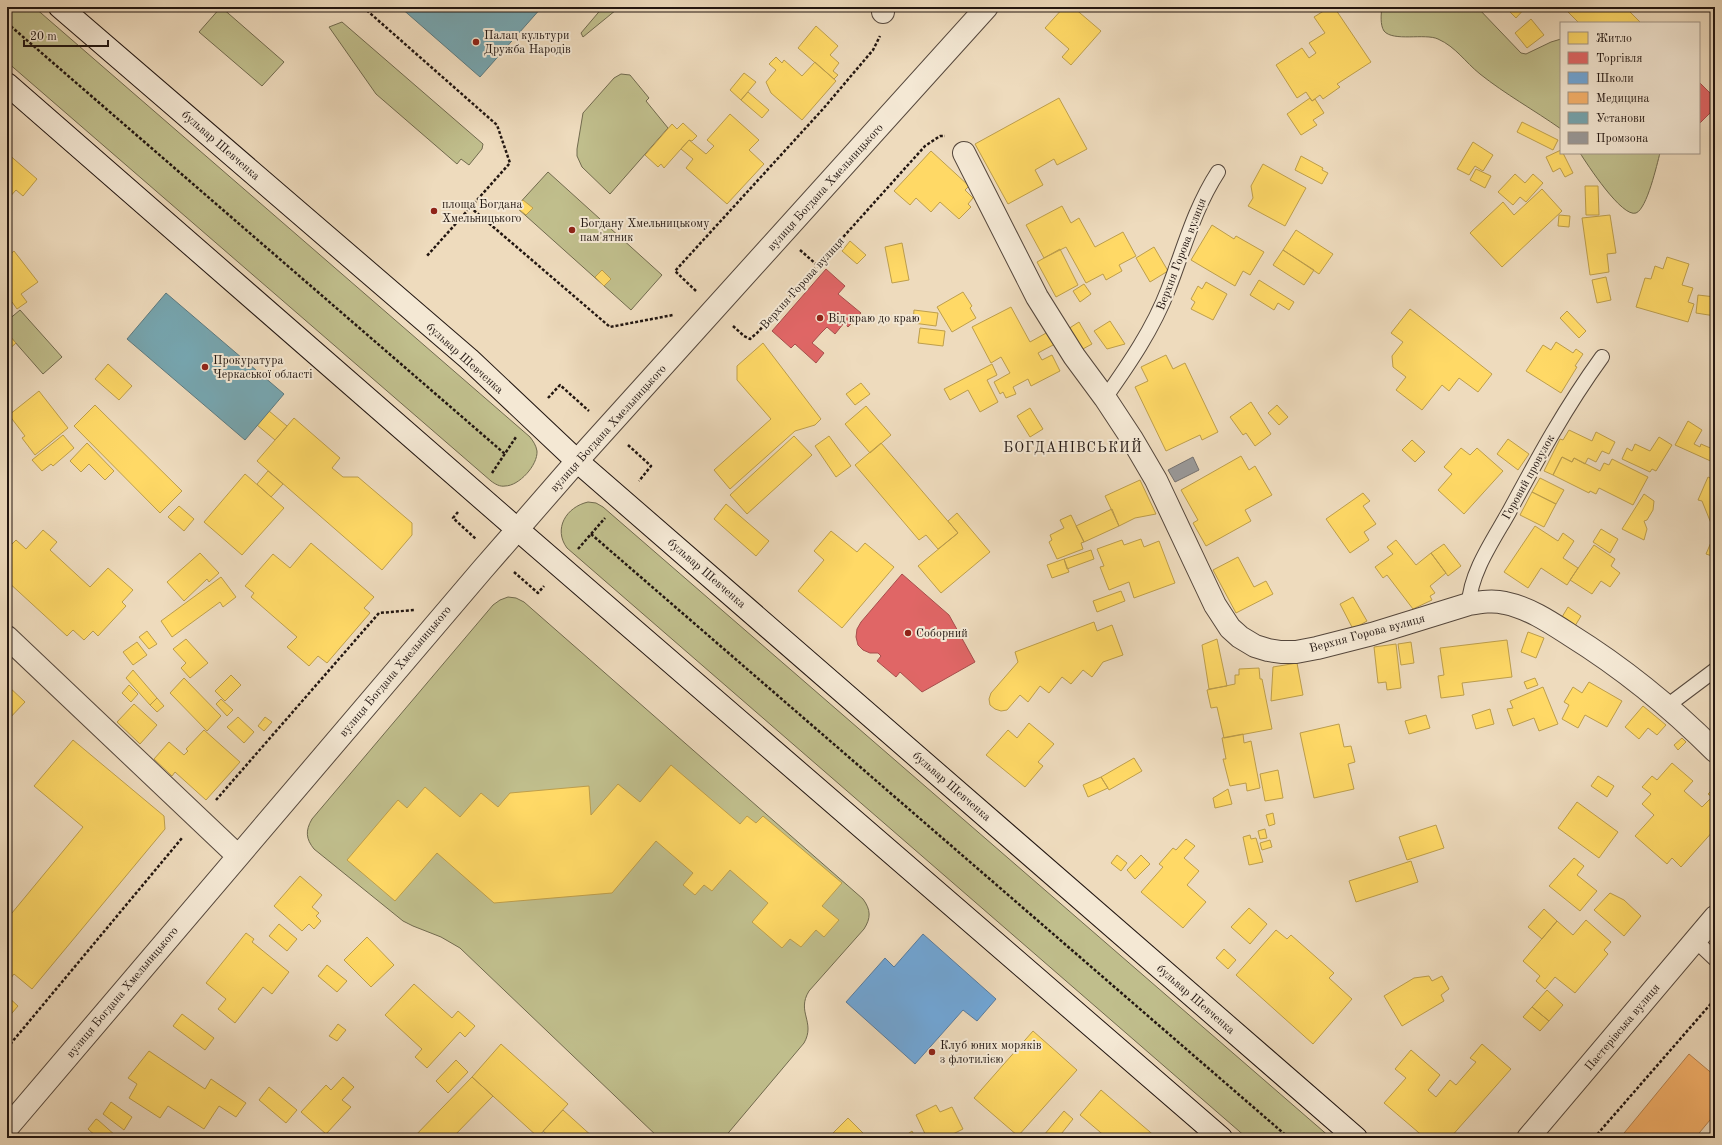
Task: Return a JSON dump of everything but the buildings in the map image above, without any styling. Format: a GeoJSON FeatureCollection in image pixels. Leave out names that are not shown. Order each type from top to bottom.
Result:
{"type":"FeatureCollection","features":[{"type":"Feature","properties":{"kind":"main road","name":"бульвар Шевченка"},"geometry":{"type":"LineString","coordinates":[[60,7],[463,354],[577,461],[1356,1138]]}},
{"type":"Feature","properties":{"kind":"main road","name":"вулиця Богдана Хмельницького"},"geometry":{"type":"LineString","coordinates":[[7,1128],[517,529],[987,7]]}},
{"type":"Feature","properties":{"kind":"main road"},"geometry":{"type":"LineString","coordinates":[[7,84],[517,529],[1221,1138]]}},
{"type":"Feature","properties":{"kind":"main road","name":"Верхня Горова вулиця"},"geometry":{"type":"LineString","coordinates":[[964,153],[1037,297],[1074,356],[1105,398],[1156,480],[1215,605],[1230,628],[1240,637],[1255,646],[1280,652],[1317,648],[1379,632],[1469,604],[1494,601],[1518,606],[1553,624],[1613,663],[1666,706],[1715,750]]}},
{"type":"Feature","properties":{"kind":"main road"},"geometry":{"type":"LineString","coordinates":[[7,638],[238,856]]}},
{"type":"Feature","properties":{"kind":"main road","name":"Пастерівська вулиця"},"geometry":{"type":"LineString","coordinates":[[1528,1138],[1715,917]]}},
{"type":"Feature","properties":{"kind":"lane","name":"Верхня Горова вулиця"},"geometry":{"type":"LineString","coordinates":[[1105,398],[1137,351],[1160,310],[1199,204],[1218,172]]}},
{"type":"Feature","properties":{"kind":"lane","name":"Горовий провулок"},"geometry":{"type":"LineString","coordinates":[[1469,604],[1469,593],[1472,582],[1494,539],[1559,421],[1602,357]]}},
{"type":"Feature","properties":{"kind":"lane"},"geometry":{"type":"LineString","coordinates":[[1666,706],[1715,670]]}},
{"type":"Feature","properties":{"kind":"lane"},"geometry":{"type":"LineString","coordinates":[[1696,941],[1715,959]]}},
{"type":"Feature","properties":{"kind":"path"},"geometry":{"type":"LineString","coordinates":[[363,7],[497,125],[510,163],[426,257]]}},
{"type":"Feature","properties":{"kind":"path","name":"Верхня Горова вулиця"},"geometry":{"type":"LineString","coordinates":[[883,10],[884,22],[880,37],[868,57],[823,109],[675,272],[718,305],[744,336],[750,339],[757,334],[817,265],[925,146],[940,136],[955,137],[964,153]]}},
{"type":"Feature","properties":{"kind":"path"},"geometry":{"type":"LineString","coordinates":[[7,23],[504,454]]}},
{"type":"Feature","properties":{"kind":"path"},"geometry":{"type":"LineString","coordinates":[[470,207],[610,327],[675,315]]}},
{"type":"Feature","properties":{"kind":"path"},"geometry":{"type":"LineString","coordinates":[[802,252],[817,265]]}},
{"type":"Feature","properties":{"kind":"path"},"geometry":{"type":"LineString","coordinates":[[544,403],[560,385],[593,414]]}},
{"type":"Feature","properties":{"kind":"path"},"geometry":{"type":"LineString","coordinates":[[492,473],[517,435]]}},
{"type":"Feature","properties":{"kind":"path"},"geometry":{"type":"LineString","coordinates":[[628,445],[652,466],[636,483]]}},
{"type":"Feature","properties":{"kind":"path"},"geometry":{"type":"LineString","coordinates":[[462,509],[453,518],[481,543]]}},
{"type":"Feature","properties":{"kind":"path"},"geometry":{"type":"LineString","coordinates":[[577,549],[606,517]]}},
{"type":"Feature","properties":{"kind":"path"},"geometry":{"type":"LineString","coordinates":[[591,534],[1289,1138]]}},
{"type":"Feature","properties":{"kind":"path"},"geometry":{"type":"LineString","coordinates":[[472,545],[477,540]]}},
{"type":"Feature","properties":{"kind":"path"},"geometry":{"type":"LineString","coordinates":[[511,569],[538,594],[546,584]]}},
{"type":"Feature","properties":{"kind":"path"},"geometry":{"type":"LineString","coordinates":[[7,1048],[199,819],[379,613],[419,610]]}},
{"type":"Feature","properties":{"kind":"path"},"geometry":{"type":"LineString","coordinates":[[1594,1138],[1715,999]]}},
{"type":"Feature","properties":{"kind":"shaded area"},"geometry":{"type":"Polygon","coordinates":[[[7,7],[34,7],[530,437],[537,451],[534,462],[527,474],[522,479],[505,486],[501,486],[491,481],[7,62],[7,7]]]}},
{"type":"Feature","properties":{"kind":"shaded area"},"geometry":{"type":"Polygon","coordinates":[[[221,7],[284,62],[262,86],[199,32],[221,7]]]}},
{"type":"Feature","properties":{"kind":"shaded area"},"geometry":{"type":"Polygon","coordinates":[[[603,7],[613,7],[616,10],[583,37],[581,33],[603,7]]]}},
{"type":"Feature","properties":{"kind":"shaded area"},"geometry":{"type":"Polygon","coordinates":[[[1382,7],[1477,7],[1521,53],[1526,54],[1560,39],[1560,128],[1490,81],[1444,42],[1432,37],[1402,37],[1388,34],[1384,31],[1382,26],[1382,7]]]}},
{"type":"Feature","properties":{"kind":"shaded area"},"geometry":{"type":"Polygon","coordinates":[[[342,22],[483,144],[482,149],[469,165],[461,159],[457,164],[376,94],[329,27],[342,22]]]}},
{"type":"Feature","properties":{"kind":"shaded area"},"geometry":{"type":"Polygon","coordinates":[[[621,74],[630,75],[649,98],[646,101],[668,128],[610,194],[582,167],[577,156],[577,149],[583,113],[614,78],[621,74]]]}},
{"type":"Feature","properties":{"kind":"shaded area"},"geometry":{"type":"Polygon","coordinates":[[[1581,154],[1660,154],[1648,195],[1640,210],[1636,213],[1630,212],[1622,207],[1605,189],[1581,154]]]}},
{"type":"Feature","properties":{"kind":"shaded area"},"geometry":{"type":"Polygon","coordinates":[[[548,172],[662,275],[631,310],[516,207],[548,172]]]}},
{"type":"Feature","properties":{"kind":"shaded area"},"geometry":{"type":"Polygon","coordinates":[[[20,310],[62,357],[43,374],[7,333],[7,321],[20,310]]]}},
{"type":"Feature","properties":{"kind":"shaded area"},"geometry":{"type":"Polygon","coordinates":[[[588,502],[596,503],[603,507],[1331,1138],[1247,1138],[567,548],[561,534],[564,520],[573,509],[588,502]]]}},
{"type":"Feature","properties":{"kind":"shaded area"},"geometry":{"type":"Polygon","coordinates":[[[508,597],[516,598],[524,602],[863,899],[868,907],[869,918],[864,929],[809,991],[804,1005],[808,1029],[804,1043],[724,1138],[659,1138],[460,948],[441,937],[403,921],[314,849],[309,842],[307,831],[312,819],[493,605],[508,597]]]}},
{"type":"Feature","properties":{"kind":"place","name":"Палац культури Дружба Народів"},"geometry":{"type":"Point","coordinates":[476,42]}},
{"type":"Feature","properties":{"kind":"place","name":"площа Богдана Хмельницького"},"geometry":{"type":"Point","coordinates":[434,211]}},
{"type":"Feature","properties":{"kind":"place","name":"Богдану Хмельницькому пам'ятник"},"geometry":{"type":"Point","coordinates":[572,230]}},
{"type":"Feature","properties":{"kind":"place","name":"Від краю до краю"},"geometry":{"type":"Point","coordinates":[820,318]}},
{"type":"Feature","properties":{"kind":"place","name":"Прокуратура Черкаської області"},"geometry":{"type":"Point","coordinates":[205,367]}},
{"type":"Feature","properties":{"kind":"place","name":"Соборний"},"geometry":{"type":"Point","coordinates":[908,633]}},
{"type":"Feature","properties":{"kind":"place","name":"Клуб юних моряків з флотилією"},"geometry":{"type":"Point","coordinates":[932,1052]}},
{"type":"Feature","properties":{"kind":"district","name":"БОГДАНІВСЬКИЙ"},"geometry":{"type":"Point","coordinates":[1073,447]}}]}
